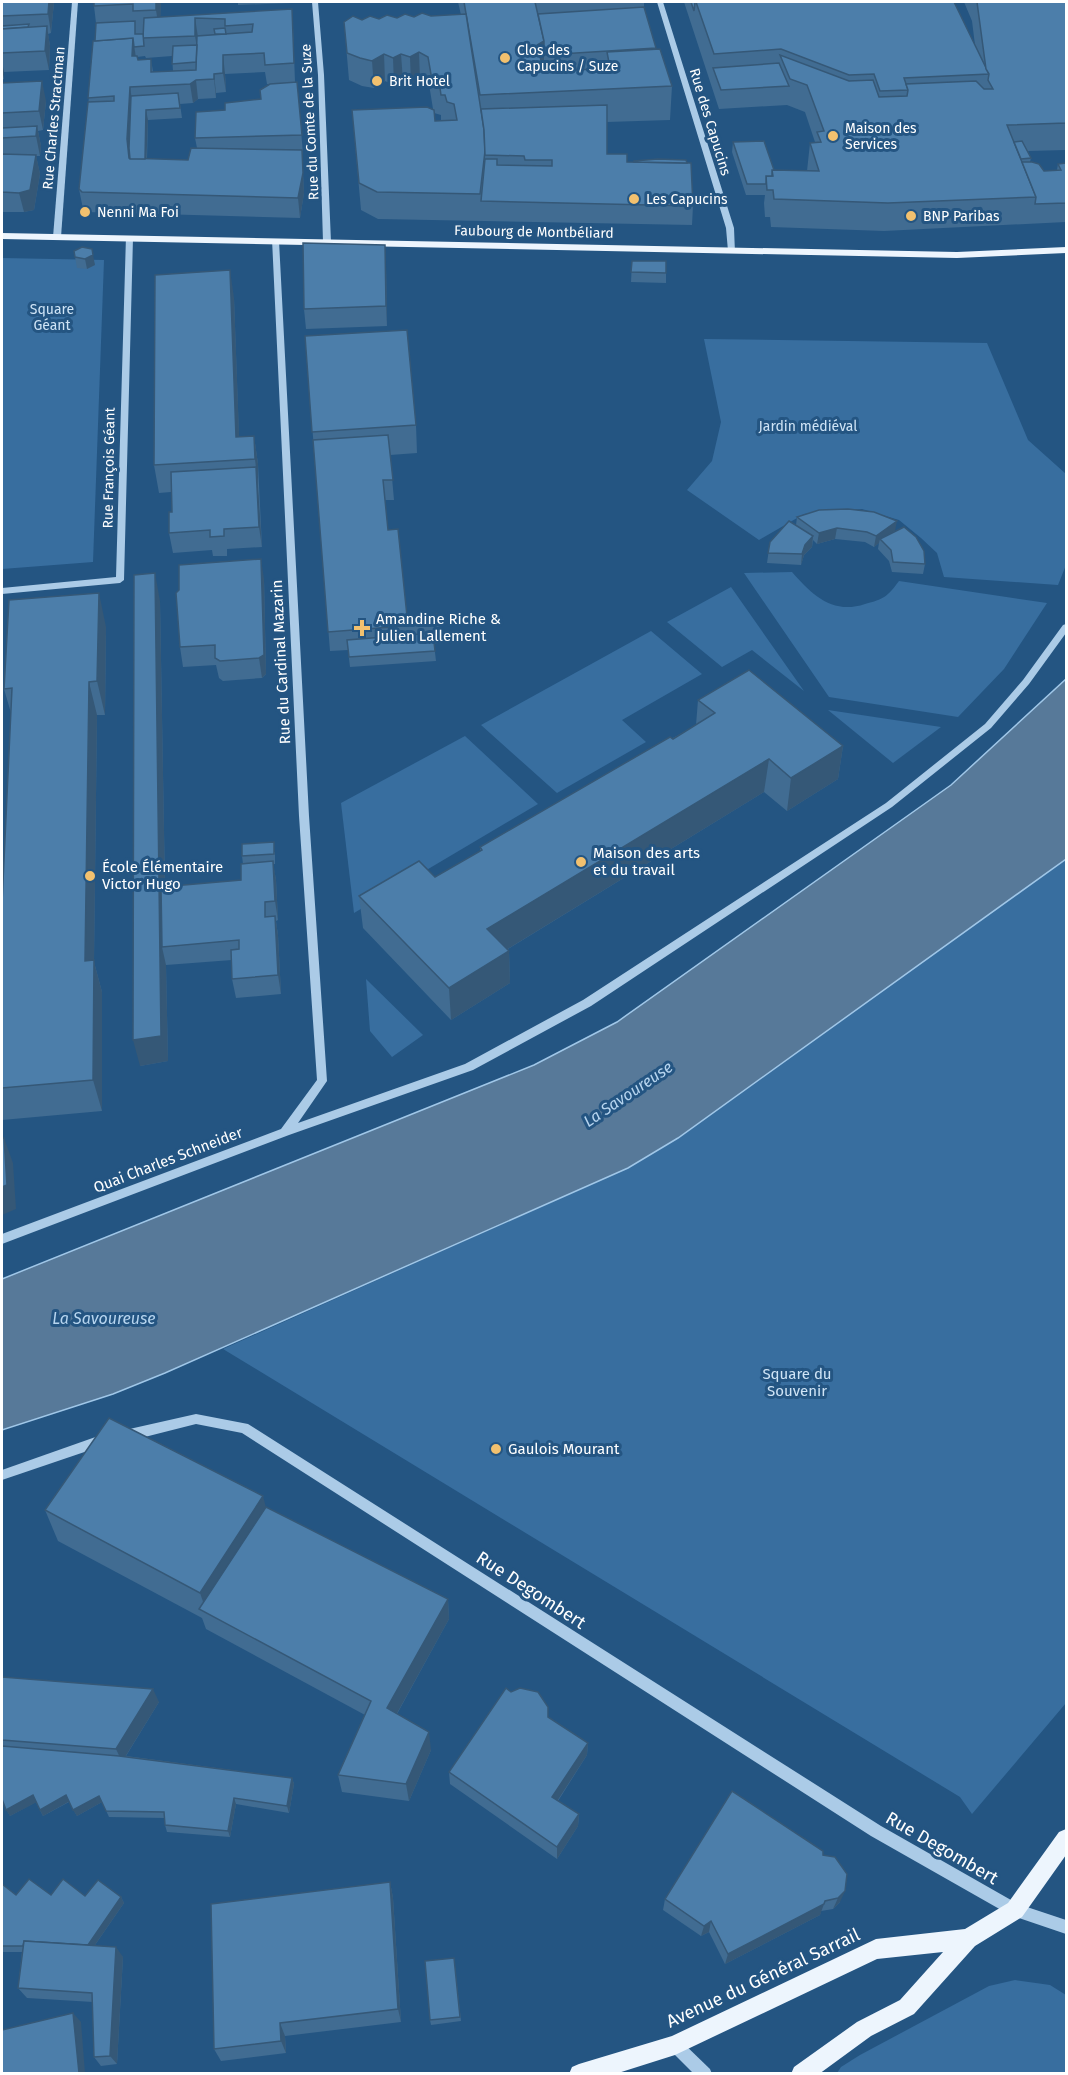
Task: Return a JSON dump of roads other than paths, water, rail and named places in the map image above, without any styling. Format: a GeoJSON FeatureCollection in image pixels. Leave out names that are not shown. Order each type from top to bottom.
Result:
{"type":"FeatureCollection","features":[{"type":"Feature","properties":{"kind":"main road","name":"Faubourg de Montbéliard"},"geometry":{"type":"LineString","coordinates":[[2,236],[957,255],[1066,250]]}},
{"type":"Feature","properties":{"kind":"main road"},"geometry":{"type":"LineString","coordinates":[[1015,1910],[1066,1839]]}},
{"type":"Feature","properties":{"kind":"main road","name":"Avenue du Général Sarrail"},"geometry":{"type":"LineString","coordinates":[[579,2073],[675,2045],[876,1949],[968,1938],[1015,1910]]}},
{"type":"Feature","properties":{"kind":"main road"},"geometry":{"type":"LineString","coordinates":[[801,2073],[864,2029],[907,2007],[968,1938]]}},
{"type":"Feature","properties":{"kind":"street","name":"Rue Charles Stractman"},"geometry":{"type":"LineString","coordinates":[[57,237],[75,2]]}},
{"type":"Feature","properties":{"kind":"street","name":"Rue du Comte de la Suze"},"geometry":{"type":"LineString","coordinates":[[315,2],[321,75],[327,242]]}},
{"type":"Feature","properties":{"kind":"street","name":"Rue des Capucins"},"geometry":{"type":"LineString","coordinates":[[660,2],[730,228],[732,251]]}},
{"type":"Feature","properties":{"kind":"street","name":"Rue François Géant"},"geometry":{"type":"LineString","coordinates":[[2,591],[120,580],[129,238]]}},
{"type":"Feature","properties":{"kind":"street","name":"Rue du Cardinal Mazarin"},"geometry":{"type":"LineString","coordinates":[[275,241],[304,816],[322,1081],[285,1132]]}},
{"type":"Feature","properties":{"kind":"street","name":"Quai Charles Schneider"},"geometry":{"type":"LineString","coordinates":[[2,1239],[285,1132],[469,1067],[587,1003],[889,805],[988,726],[1026,682],[1066,627]]}},
{"type":"Feature","properties":{"kind":"street","name":"Rue Degombert"},"geometry":{"type":"LineString","coordinates":[[2,1475],[103,1441],[196,1419],[244,1428],[876,1831],[1015,1910]]}},
{"type":"Feature","properties":{"kind":"street"},"geometry":{"type":"LineString","coordinates":[[1015,1910],[1066,1927]]}},
{"type":"Feature","properties":{"kind":"street"},"geometry":{"type":"LineString","coordinates":[[675,2045],[705,2073]]}},
{"type":"Feature","properties":{"kind":"water","name":"La Savoureuse"},"geometry":{"type":"Polygon","coordinates":[[[1066,679],[1066,859],[678,1138],[628,1168],[165,1373],[113,1394],[2,1430],[2,1279],[534,1065],[617,1022],[951,785],[1066,679]]]}},
{"type":"Feature","properties":{"kind":"place","name":"Clos des Capucins / Suze"},"geometry":{"type":"Point","coordinates":[505,58]}},
{"type":"Feature","properties":{"kind":"place","name":"Brit Hotel"},"geometry":{"type":"Point","coordinates":[377,81]}},
{"type":"Feature","properties":{"kind":"place","name":"Maison des Services"},"geometry":{"type":"Point","coordinates":[833,136]}},
{"type":"Feature","properties":{"kind":"place","name":"Les Capucins"},"geometry":{"type":"Point","coordinates":[634,199]}},
{"type":"Feature","properties":{"kind":"place","name":"Nenni Ma Foi"},"geometry":{"type":"Point","coordinates":[85,212]}},
{"type":"Feature","properties":{"kind":"place","name":"BNP Paribas"},"geometry":{"type":"Point","coordinates":[911,216]}},
{"type":"Feature","properties":{"kind":"place","name":"Amandine Riche & Julien Lallement"},"geometry":{"type":"Point","coordinates":[362,628]}},
{"type":"Feature","properties":{"kind":"place","name":"Maison des arts et du travail"},"geometry":{"type":"Point","coordinates":[581,862]}},
{"type":"Feature","properties":{"kind":"place","name":"École Élémentaire Victor Hugo"},"geometry":{"type":"Point","coordinates":[90,876]}},
{"type":"Feature","properties":{"kind":"place","name":"Gaulois Mourant"},"geometry":{"type":"Point","coordinates":[496,1449]}},
{"type":"Feature","properties":{"kind":"park label","name":"Square Géant"},"geometry":{"type":"Point","coordinates":[52,318]}},
{"type":"Feature","properties":{"kind":"park label","name":"Jardin médiéval"},"geometry":{"type":"Point","coordinates":[808,426]}},
{"type":"Feature","properties":{"kind":"park label","name":"Square du Souvenir"},"geometry":{"type":"Point","coordinates":[797,1382]}}]}
